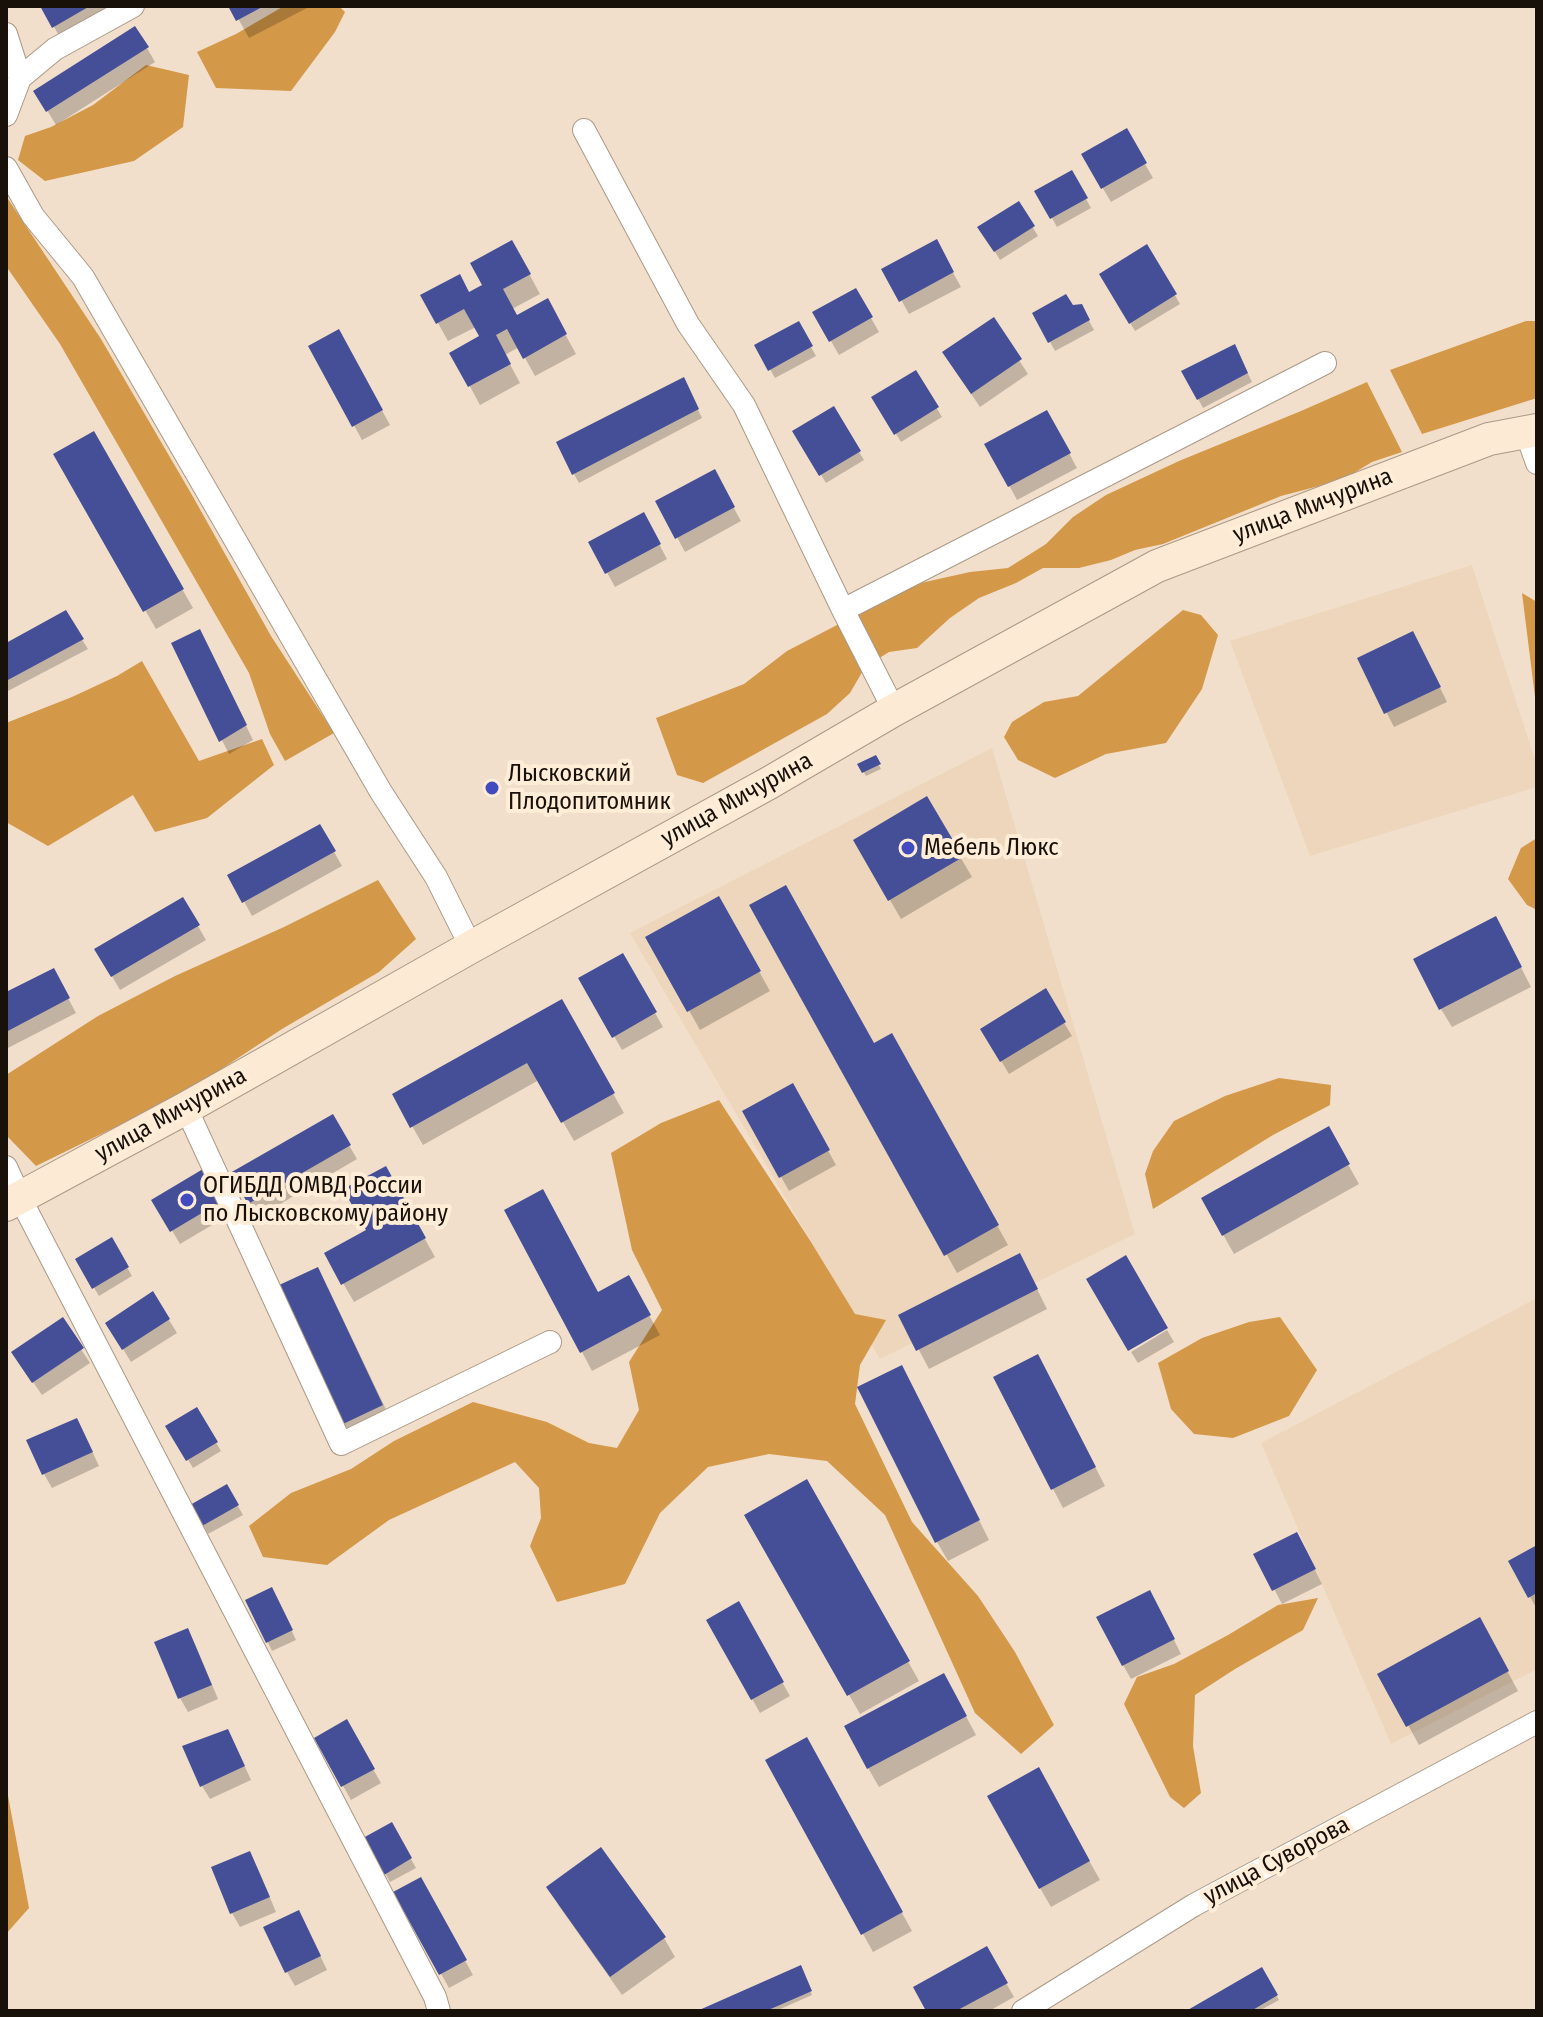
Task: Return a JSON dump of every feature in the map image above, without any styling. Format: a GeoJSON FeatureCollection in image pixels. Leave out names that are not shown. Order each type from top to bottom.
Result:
{"type":"FeatureCollection","features":[{"type":"Feature","properties":{"kind":"main road","name":"улица Мичурина"},"geometry":{"type":"LineString","coordinates":[[13,1202],[1157,566],[1489,439],[1532,431]]}},
{"type":"Feature","properties":{"kind":"street"},"geometry":{"type":"LineString","coordinates":[[6,115],[20,78],[55,49],[133,6]]}},
{"type":"Feature","properties":{"kind":"street"},"geometry":{"type":"LineString","coordinates":[[6,34],[20,78]]}},
{"type":"Feature","properties":{"kind":"street"},"geometry":{"type":"LineString","coordinates":[[584,130],[688,324],[744,405],[894,710]]}},
{"type":"Feature","properties":{"kind":"street"},"geometry":{"type":"LineString","coordinates":[[6,168],[33,216],[83,277],[381,792],[436,877],[471,947]]}},
{"type":"Feature","properties":{"kind":"street"},"geometry":{"type":"LineString","coordinates":[[843,610],[1325,363]]}},
{"type":"Feature","properties":{"kind":"street"},"geometry":{"type":"LineString","coordinates":[[1532,431],[1537,463]]}},
{"type":"Feature","properties":{"kind":"street"},"geometry":{"type":"LineString","coordinates":[[186,1108],[341,1444],[550,1342]]}},
{"type":"Feature","properties":{"kind":"street"},"geometry":{"type":"LineString","coordinates":[[6,1167],[13,1202],[435,1997],[439,2011]]}},
{"type":"Feature","properties":{"kind":"street","name":"улица Суворова"},"geometry":{"type":"LineString","coordinates":[[1023,2011],[1194,1905],[1537,1722]]}},
{"type":"Feature","properties":{"kind":"shaded area"},"geometry":{"type":"Polygon","coordinates":[[[284,6],[339,6],[345,12],[335,32],[291,91],[216,88],[197,52],[284,6]]]}},
{"type":"Feature","properties":{"kind":"shaded area"},"geometry":{"type":"Polygon","coordinates":[[[146,65],[189,75],[183,127],[134,161],[45,181],[18,160],[25,136],[51,127],[93,105],[146,65]]]}},
{"type":"Feature","properties":{"kind":"shaded area"},"geometry":{"type":"Polygon","coordinates":[[[6,196],[101,339],[271,636],[334,733],[285,761],[270,734],[249,673],[60,344],[6,266],[6,196]]]}},
{"type":"Feature","properties":{"kind":"shaded area"},"geometry":{"type":"Polygon","coordinates":[[[1526,321],[1537,321],[1537,398],[1422,434],[1390,370],[1526,321]]]}},
{"type":"Feature","properties":{"kind":"shaded area"},"geometry":{"type":"Polygon","coordinates":[[[1367,382],[1402,452],[1372,462],[1352,474],[1281,496],[1163,544],[1079,568],[1043,568],[979,598],[950,618],[917,648],[889,652],[865,667],[850,693],[827,714],[703,783],[677,775],[656,718],[744,684],[787,651],[916,584],[970,572],[1008,568],[1046,544],[1073,517],[1106,495],[1367,382]]]}},
{"type":"Feature","properties":{"kind":"shaded area"},"geometry":{"type":"Polygon","coordinates":[[[1472,565],[1537,766],[1537,787],[1310,856],[1230,641],[1472,565]]]}},
{"type":"Feature","properties":{"kind":"shaded area"},"geometry":{"type":"Polygon","coordinates":[[[1522,593],[1537,602],[1537,711],[1536,705],[1522,593]]]}},
{"type":"Feature","properties":{"kind":"shaded area"},"geometry":{"type":"Polygon","coordinates":[[[1183,610],[1201,615],[1218,635],[1202,689],[1166,743],[1106,754],[1055,778],[1018,760],[1004,737],[1012,722],[1044,702],[1078,696],[1183,610]]]}},
{"type":"Feature","properties":{"kind":"shaded area"},"geometry":{"type":"Polygon","coordinates":[[[142,661],[199,761],[262,739],[274,765],[207,818],[155,832],[133,795],[48,846],[6,822],[6,723],[72,697],[142,661]]]}},
{"type":"Feature","properties":{"kind":"shaded area"},"geometry":{"type":"Polygon","coordinates":[[[992,748],[1135,1234],[880,1359],[630,933],[992,748]]]}},
{"type":"Feature","properties":{"kind":"shaded area"},"geometry":{"type":"Polygon","coordinates":[[[1537,838],[1537,910],[1527,905],[1508,879],[1521,848],[1537,838]]]}},
{"type":"Feature","properties":{"kind":"shaded area"},"geometry":{"type":"Polygon","coordinates":[[[378,880],[416,939],[379,972],[282,1029],[185,1093],[36,1166],[6,1135],[6,1075],[98,1016],[378,880]]]}},
{"type":"Feature","properties":{"kind":"shaded area"},"geometry":{"type":"Polygon","coordinates":[[[1279,1078],[1331,1085],[1330,1105],[1273,1135],[1153,1209],[1145,1174],[1153,1151],[1174,1121],[1225,1096],[1279,1078]]]}},
{"type":"Feature","properties":{"kind":"shaded area"},"geometry":{"type":"Polygon","coordinates":[[[719,1100],[855,1314],[886,1320],[860,1365],[855,1404],[912,1522],[978,1596],[1015,1652],[1054,1725],[1021,1754],[975,1713],[885,1515],[827,1461],[769,1454],[708,1467],[660,1513],[625,1584],[557,1602],[530,1546],[541,1518],[539,1488],[515,1462],[389,1520],[327,1565],[263,1557],[249,1526],[291,1493],[351,1469],[394,1441],[473,1402],[547,1422],[589,1443],[617,1448],[639,1410],[629,1362],[662,1310],[632,1250],[611,1153],[661,1123],[719,1100]]]}},
{"type":"Feature","properties":{"kind":"shaded area"},"geometry":{"type":"Polygon","coordinates":[[[1537,1298],[1537,1669],[1391,1744],[1261,1443],[1537,1298]]]}},
{"type":"Feature","properties":{"kind":"shaded area"},"geometry":{"type":"Polygon","coordinates":[[[1280,1317],[1317,1370],[1289,1416],[1233,1438],[1194,1434],[1171,1409],[1158,1363],[1202,1338],[1249,1322],[1280,1317]]]}},
{"type":"Feature","properties":{"kind":"shaded area"},"geometry":{"type":"Polygon","coordinates":[[[1318,1598],[1303,1630],[1195,1695],[1193,1746],[1201,1793],[1184,1808],[1170,1797],[1124,1704],[1137,1677],[1174,1664],[1278,1605],[1318,1598]]]}},
{"type":"Feature","properties":{"kind":"shaded area"},"geometry":{"type":"Polygon","coordinates":[[[6,1785],[29,1908],[6,1934],[6,1785]]]}},
{"type":"Feature","properties":{"kind":"building"},"geometry":{"type":"Polygon","coordinates":[[[40,6],[90,6],[52,28],[40,6]]]}},
{"type":"Feature","properties":{"kind":"building"},"geometry":{"type":"Polygon","coordinates":[[[228,6],[264,6],[236,21],[228,6]]]}},
{"type":"Feature","properties":{"kind":"building"},"geometry":{"type":"Polygon","coordinates":[[[135,26],[149,47],[46,112],[33,91],[135,26]]]}},
{"type":"Feature","properties":{"kind":"building"},"geometry":{"type":"Polygon","coordinates":[[[1127,128],[1147,163],[1101,189],[1081,154],[1127,128]]]}},
{"type":"Feature","properties":{"kind":"building"},"geometry":{"type":"Polygon","coordinates":[[[1072,170],[1088,198],[1050,219],[1034,191],[1072,170]]]}},
{"type":"Feature","properties":{"kind":"building"},"geometry":{"type":"Polygon","coordinates":[[[1019,201],[1035,226],[994,252],[977,227],[1019,201]]]}},
{"type":"Feature","properties":{"kind":"building"},"geometry":{"type":"Polygon","coordinates":[[[937,239],[954,272],[899,302],[881,269],[937,239]]]}},
{"type":"Feature","properties":{"kind":"building"},"geometry":{"type":"Polygon","coordinates":[[[512,240],[531,274],[503,289],[517,315],[548,298],[567,334],[523,359],[507,329],[496,335],[511,364],[468,387],[449,353],[479,336],[464,309],[436,324],[420,295],[460,274],[469,292],[482,285],[470,263],[512,240]]]}},
{"type":"Feature","properties":{"kind":"building"},"geometry":{"type":"Polygon","coordinates":[[[1147,244],[1177,294],[1129,324],[1099,274],[1147,244]]]}},
{"type":"Feature","properties":{"kind":"building"},"geometry":{"type":"Polygon","coordinates":[[[856,288],[873,317],[829,342],[812,312],[856,288]]]}},
{"type":"Feature","properties":{"kind":"building"},"geometry":{"type":"Polygon","coordinates":[[[1066,294],[1073,305],[1082,304],[1090,320],[1048,343],[1032,313],[1066,294]]]}},
{"type":"Feature","properties":{"kind":"building"},"geometry":{"type":"Polygon","coordinates":[[[994,317],[1022,359],[971,394],[942,352],[994,317]]]}},
{"type":"Feature","properties":{"kind":"building"},"geometry":{"type":"Polygon","coordinates":[[[799,321],[813,346],[768,371],[754,345],[799,321]]]}},
{"type":"Feature","properties":{"kind":"building"},"geometry":{"type":"Polygon","coordinates":[[[339,329],[383,410],[352,427],[308,346],[339,329]]]}},
{"type":"Feature","properties":{"kind":"building"},"geometry":{"type":"Polygon","coordinates":[[[1235,344],[1248,373],[1197,400],[1181,371],[1235,344]]]}},
{"type":"Feature","properties":{"kind":"building"},"geometry":{"type":"Polygon","coordinates":[[[916,370],[939,407],[894,435],[871,397],[916,370]]]}},
{"type":"Feature","properties":{"kind":"building"},"geometry":{"type":"Polygon","coordinates":[[[684,377],[699,409],[572,475],[556,442],[684,377]]]}},
{"type":"Feature","properties":{"kind":"building"},"geometry":{"type":"Polygon","coordinates":[[[834,406],[861,451],[819,476],[792,431],[834,406]]]}},
{"type":"Feature","properties":{"kind":"building"},"geometry":{"type":"Polygon","coordinates":[[[1047,410],[1071,453],[1008,487],[984,444],[1047,410]]]}},
{"type":"Feature","properties":{"kind":"building"},"geometry":{"type":"Polygon","coordinates":[[[94,431],[184,589],[143,612],[53,454],[94,431]]]}},
{"type":"Feature","properties":{"kind":"building"},"geometry":{"type":"Polygon","coordinates":[[[715,469],[735,507],[675,539],[655,501],[715,469]]]}},
{"type":"Feature","properties":{"kind":"building"},"geometry":{"type":"Polygon","coordinates":[[[644,512],[661,544],[605,574],[588,542],[644,512]]]}},
{"type":"Feature","properties":{"kind":"building"},"geometry":{"type":"Polygon","coordinates":[[[66,610],[84,639],[6,681],[6,643],[66,610]]]}},
{"type":"Feature","properties":{"kind":"building"},"geometry":{"type":"Polygon","coordinates":[[[200,629],[247,725],[219,742],[171,643],[200,629]]]}},
{"type":"Feature","properties":{"kind":"building"},"geometry":{"type":"Polygon","coordinates":[[[1413,631],[1441,687],[1384,714],[1357,658],[1413,631]]]}},
{"type":"Feature","properties":{"kind":"building"},"geometry":{"type":"Polygon","coordinates":[[[876,755],[881,764],[862,773],[857,764],[876,755]]]}},
{"type":"Feature","properties":{"kind":"building","name":"Мебель Люкс"},"geometry":{"type":"Polygon","coordinates":[[[927,796],[963,857],[888,901],[853,840],[927,796]]]}},
{"type":"Feature","properties":{"kind":"building"},"geometry":{"type":"Polygon","coordinates":[[[320,824],[336,851],[242,903],[227,875],[320,824]]]}},
{"type":"Feature","properties":{"kind":"building"},"geometry":{"type":"Polygon","coordinates":[[[786,885],[874,1043],[892,1033],[999,1225],[944,1256],[749,905],[786,885]]]}},
{"type":"Feature","properties":{"kind":"building"},"geometry":{"type":"Polygon","coordinates":[[[719,896],[761,971],[687,1012],[645,937],[719,896]]]}},
{"type":"Feature","properties":{"kind":"building"},"geometry":{"type":"Polygon","coordinates":[[[183,897],[200,925],[111,977],[94,949],[183,897]]]}},
{"type":"Feature","properties":{"kind":"building"},"geometry":{"type":"Polygon","coordinates":[[[1496,916],[1522,967],[1439,1010],[1413,959],[1496,916]]]}},
{"type":"Feature","properties":{"kind":"building"},"geometry":{"type":"Polygon","coordinates":[[[623,953],[657,1012],[612,1038],[578,978],[623,953]]]}},
{"type":"Feature","properties":{"kind":"building"},"geometry":{"type":"Polygon","coordinates":[[[54,968],[70,998],[6,1032],[6,992],[54,968]]]}},
{"type":"Feature","properties":{"kind":"building"},"geometry":{"type":"Polygon","coordinates":[[[1046,988],[1066,1022],[1000,1062],[980,1029],[1046,988]]]}},
{"type":"Feature","properties":{"kind":"building"},"geometry":{"type":"Polygon","coordinates":[[[562,999],[615,1093],[561,1123],[527,1063],[410,1128],[392,1094],[562,999]]]}},
{"type":"Feature","properties":{"kind":"building"},"geometry":{"type":"Polygon","coordinates":[[[793,1083],[830,1150],[779,1178],[742,1111],[793,1083]]]}},
{"type":"Feature","properties":{"kind":"building"},"geometry":{"type":"Polygon","coordinates":[[[333,1114],[351,1145],[248,1204],[230,1173],[333,1114]]]}},
{"type":"Feature","properties":{"kind":"building"},"geometry":{"type":"Polygon","coordinates":[[[1329,1126],[1350,1164],[1222,1236],[1201,1198],[1329,1126]]]}},
{"type":"Feature","properties":{"kind":"building"},"geometry":{"type":"Polygon","coordinates":[[[386,1166],[426,1238],[341,1285],[324,1253],[366,1230],[343,1189],[386,1166]]]}},
{"type":"Feature","properties":{"kind":"building","name":"ОГИБДД ОМВД России по Лысковскому району"},"geometry":{"type":"Polygon","coordinates":[[[203,1169],[222,1201],[170,1232],[151,1200],[203,1169]]]}},
{"type":"Feature","properties":{"kind":"building"},"geometry":{"type":"Polygon","coordinates":[[[543,1189],[598,1292],[629,1275],[651,1315],[580,1353],[504,1210],[543,1189]]]}},
{"type":"Feature","properties":{"kind":"building"},"geometry":{"type":"Polygon","coordinates":[[[112,1237],[129,1267],[92,1289],[75,1259],[112,1237]]]}},
{"type":"Feature","properties":{"kind":"building"},"geometry":{"type":"Polygon","coordinates":[[[1020,1253],[1038,1289],[916,1351],[898,1315],[1020,1253]]]}},
{"type":"Feature","properties":{"kind":"building"},"geometry":{"type":"Polygon","coordinates":[[[1126,1255],[1168,1328],[1128,1351],[1086,1279],[1126,1255]]]}},
{"type":"Feature","properties":{"kind":"building"},"geometry":{"type":"Polygon","coordinates":[[[318,1267],[383,1405],[343,1424],[277,1286],[318,1267]]]}},
{"type":"Feature","properties":{"kind":"building"},"geometry":{"type":"Polygon","coordinates":[[[153,1291],[170,1319],[122,1350],[105,1323],[153,1291]]]}},
{"type":"Feature","properties":{"kind":"building"},"geometry":{"type":"Polygon","coordinates":[[[63,1317],[84,1348],[32,1383],[11,1352],[63,1317]]]}},
{"type":"Feature","properties":{"kind":"building"},"geometry":{"type":"Polygon","coordinates":[[[1038,1354],[1096,1467],[1051,1490],[993,1377],[1038,1354]]]}},
{"type":"Feature","properties":{"kind":"building"},"geometry":{"type":"Polygon","coordinates":[[[902,1365],[980,1520],[935,1543],[857,1387],[902,1365]]]}},
{"type":"Feature","properties":{"kind":"building"},"geometry":{"type":"Polygon","coordinates":[[[197,1407],[218,1442],[186,1461],[165,1426],[197,1407]]]}},
{"type":"Feature","properties":{"kind":"building"},"geometry":{"type":"Polygon","coordinates":[[[77,1418],[93,1452],[42,1475],[26,1440],[77,1418]]]}},
{"type":"Feature","properties":{"kind":"building"},"geometry":{"type":"Polygon","coordinates":[[[807,1479],[910,1661],[847,1696],[744,1515],[807,1479]]]}},
{"type":"Feature","properties":{"kind":"building"},"geometry":{"type":"Polygon","coordinates":[[[227,1484],[239,1505],[202,1526],[190,1505],[227,1484]]]}},
{"type":"Feature","properties":{"kind":"building"},"geometry":{"type":"Polygon","coordinates":[[[1297,1532],[1316,1569],[1272,1591],[1253,1554],[1297,1532]]]}},
{"type":"Feature","properties":{"kind":"building"},"geometry":{"type":"Polygon","coordinates":[[[1537,1545],[1537,1593],[1528,1598],[1508,1561],[1537,1545]]]}},
{"type":"Feature","properties":{"kind":"building"},"geometry":{"type":"Polygon","coordinates":[[[272,1587],[293,1630],[266,1643],[245,1600],[272,1587]]]}},
{"type":"Feature","properties":{"kind":"building"},"geometry":{"type":"Polygon","coordinates":[[[1150,1590],[1175,1639],[1122,1666],[1096,1617],[1150,1590]]]}},
{"type":"Feature","properties":{"kind":"building"},"geometry":{"type":"Polygon","coordinates":[[[739,1601],[784,1682],[751,1700],[706,1620],[739,1601]]]}},
{"type":"Feature","properties":{"kind":"building"},"geometry":{"type":"Polygon","coordinates":[[[1480,1617],[1509,1671],[1406,1727],[1377,1674],[1480,1617]]]}},
{"type":"Feature","properties":{"kind":"building"},"geometry":{"type":"Polygon","coordinates":[[[188,1628],[212,1685],[178,1699],[154,1642],[188,1628]]]}},
{"type":"Feature","properties":{"kind":"building"},"geometry":{"type":"Polygon","coordinates":[[[944,1673],[967,1716],[867,1769],[844,1726],[944,1673]]]}},
{"type":"Feature","properties":{"kind":"building"},"geometry":{"type":"Polygon","coordinates":[[[347,1719],[375,1769],[341,1787],[314,1738],[347,1719]]]}},
{"type":"Feature","properties":{"kind":"building"},"geometry":{"type":"Polygon","coordinates":[[[228,1729],[245,1766],[200,1787],[182,1746],[228,1729]]]}},
{"type":"Feature","properties":{"kind":"building"},"geometry":{"type":"Polygon","coordinates":[[[807,1737],[903,1912],[861,1935],[765,1760],[807,1737]]]}},
{"type":"Feature","properties":{"kind":"building"},"geometry":{"type":"Polygon","coordinates":[[[1039,1767],[1090,1861],[1039,1889],[987,1796],[1039,1767]]]}},
{"type":"Feature","properties":{"kind":"building"},"geometry":{"type":"Polygon","coordinates":[[[392,1822],[412,1858],[384,1875],[363,1838],[392,1822]]]}},
{"type":"Feature","properties":{"kind":"building"},"geometry":{"type":"Polygon","coordinates":[[[601,1847],[666,1937],[610,1977],[546,1887],[601,1847]]]}},
{"type":"Feature","properties":{"kind":"building"},"geometry":{"type":"Polygon","coordinates":[[[250,1851],[270,1897],[230,1914],[211,1867],[250,1851]]]}},
{"type":"Feature","properties":{"kind":"building"},"geometry":{"type":"Polygon","coordinates":[[[421,1877],[467,1960],[439,1975],[393,1892],[421,1877]]]}},
{"type":"Feature","properties":{"kind":"building"},"geometry":{"type":"Polygon","coordinates":[[[299,1910],[321,1956],[285,1973],[263,1927],[299,1910]]]}},
{"type":"Feature","properties":{"kind":"building"},"geometry":{"type":"Polygon","coordinates":[[[987,1946],[1008,1983],[956,2011],[926,2011],[913,1987],[987,1946]]]}},
{"type":"Feature","properties":{"kind":"building"},"geometry":{"type":"Polygon","coordinates":[[[801,1965],[812,1991],[766,2011],[697,2011],[801,1965]]]}},
{"type":"Feature","properties":{"kind":"building"},"geometry":{"type":"Polygon","coordinates":[[[1262,1967],[1278,1995],[1251,2011],[1186,2011],[1262,1967]]]}},
{"type":"Feature","properties":{"kind":"place","name":"Лысковский Плодопитомник"},"geometry":{"type":"Point","coordinates":[492,788]}},
{"type":"Feature","properties":{"kind":"place","name":"Мебель Люкс"},"geometry":{"type":"Point","coordinates":[908,848]}},
{"type":"Feature","properties":{"kind":"place","name":"ОГИБДД ОМВД России по Лысковскому району"},"geometry":{"type":"Point","coordinates":[187,1200]}}]}
